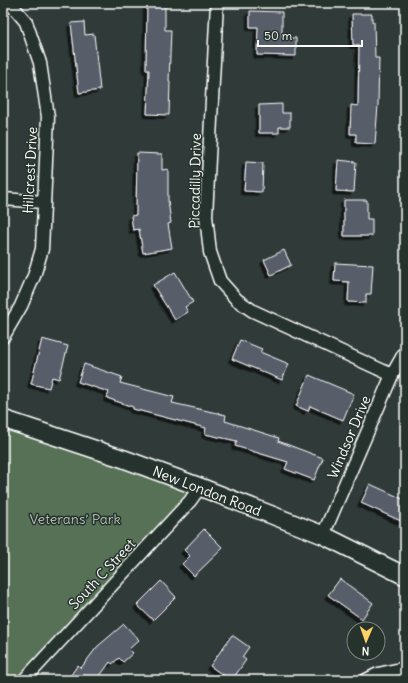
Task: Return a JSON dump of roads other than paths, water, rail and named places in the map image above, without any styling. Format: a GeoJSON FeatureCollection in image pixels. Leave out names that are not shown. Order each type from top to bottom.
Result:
{"type":"FeatureCollection","features":[{"type":"Feature","properties":{"kind":"street","name":"Hillcrest Drive"},"geometry":{"type":"LineString","coordinates":[[3,337],[21,306],[34,276],[42,249],[48,117],[40,63],[26,22],[10,3]]}},
{"type":"Feature","properties":{"kind":"street","name":"Piccadilly Drive"},"geometry":{"type":"LineString","coordinates":[[217,3],[206,216],[210,252],[220,281],[237,300],[253,311],[392,375]]}},
{"type":"Feature","properties":{"kind":"street"},"geometry":{"type":"LineString","coordinates":[[3,199],[44,202]]}},
{"type":"Feature","properties":{"kind":"street","name":"Windsor Drive"},"geometry":{"type":"LineString","coordinates":[[323,535],[392,375],[405,352]]}},
{"type":"Feature","properties":{"kind":"street","name":"New London Road"},"geometry":{"type":"LineString","coordinates":[[3,419],[200,487],[323,535],[405,576]]}},
{"type":"Feature","properties":{"kind":"street","name":"South C Street"},"geometry":{"type":"LineString","coordinates":[[24,680],[190,501],[200,487]]}},
{"type":"Feature","properties":{"kind":"street"},"geometry":{"type":"LineString","coordinates":[[366,680],[378,674],[405,668]]}},
{"type":"Feature","properties":{"kind":"park label","name":"Veterans’ Park"},"geometry":{"type":"Point","coordinates":[75,519]}}]}
